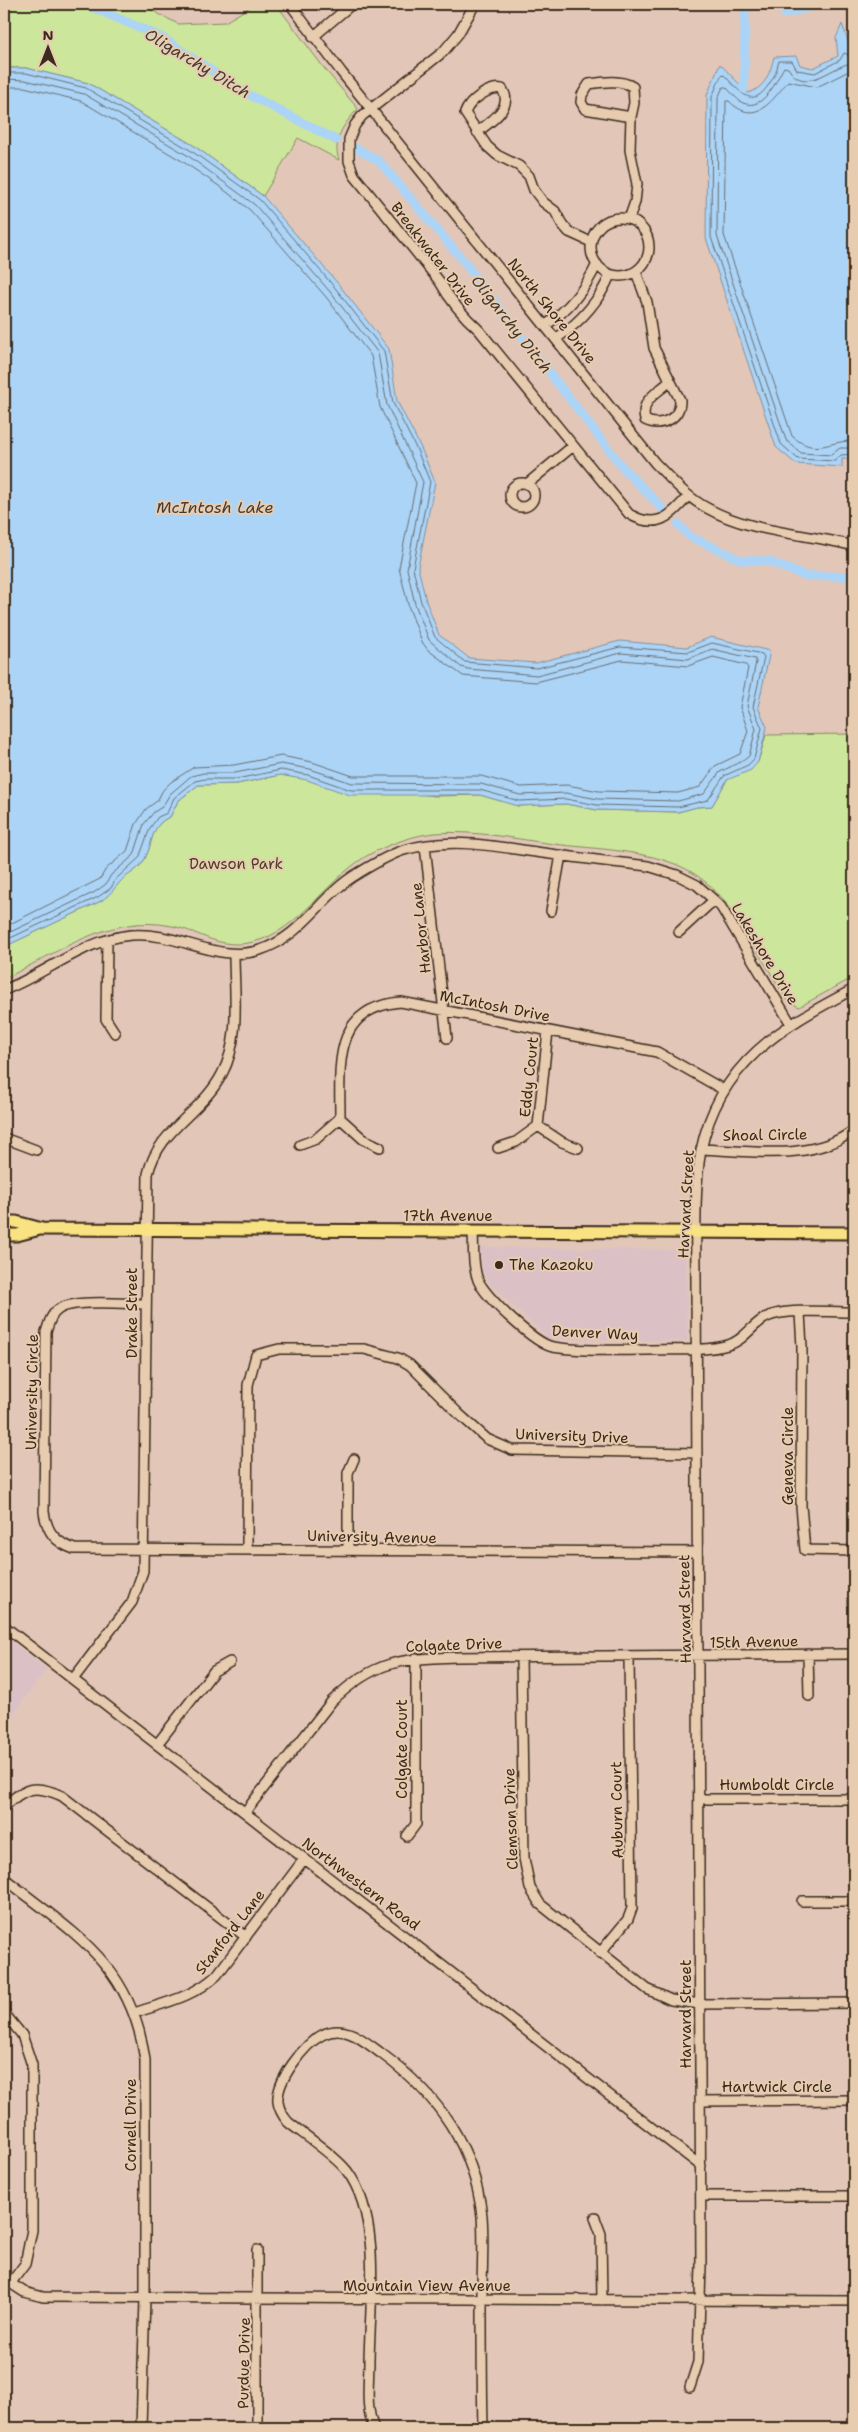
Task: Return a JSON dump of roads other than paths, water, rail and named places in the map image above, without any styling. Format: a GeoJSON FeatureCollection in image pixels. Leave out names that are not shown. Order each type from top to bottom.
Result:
{"type":"FeatureCollection","features":[{"type":"Feature","properties":{"kind":"main road","name":"17th Avenue"},"geometry":{"type":"LineString","coordinates":[[4,1222],[16,1222],[42,1229]]}},
{"type":"Feature","properties":{"kind":"main road","name":"17th Avenue"},"geometry":{"type":"LineString","coordinates":[[4,1235],[17,1235],[42,1229],[854,1233]]}},
{"type":"Feature","properties":{"kind":"street","name":"North Shore Drive"},"geometry":{"type":"LineString","coordinates":[[290,4],[313,37],[656,463],[688,496],[707,508],[742,522],[854,546]]}},
{"type":"Feature","properties":{"kind":"street"},"geometry":{"type":"LineString","coordinates":[[313,37],[352,4]]}},
{"type":"Feature","properties":{"kind":"street","name":"Breakwater Drive"},"geometry":{"type":"LineString","coordinates":[[475,4],[458,34],[443,52],[371,109],[355,125],[349,139],[349,161],[354,175],[440,282],[450,300],[463,316],[480,330],[629,514],[639,520],[652,522],[660,520],[678,508],[688,496]]}},
{"type":"Feature","properties":{"kind":"street"},"geometry":{"type":"LineString","coordinates":[[629,219],[635,202],[637,184],[630,150],[631,117],[635,93],[633,87],[629,84],[608,82],[589,84],[584,90],[581,102],[585,109],[631,117]]}},
{"type":"Feature","properties":{"kind":"street"},"geometry":{"type":"LineString","coordinates":[[477,132],[502,110],[506,98],[502,89],[490,90],[467,107],[465,113],[477,132],[497,155],[519,166],[529,176],[534,190],[543,202],[555,211],[569,232],[578,238],[592,242]]}},
{"type":"Feature","properties":{"kind":"street"},"geometry":{"type":"LineString","coordinates":[[614,218],[629,219],[643,229],[649,242],[648,255],[636,272],[625,276],[610,275],[600,270],[593,256],[592,242],[599,225],[614,218]]}},
{"type":"Feature","properties":{"kind":"street"},"geometry":{"type":"LineString","coordinates":[[546,325],[560,315],[577,298],[597,264]]}},
{"type":"Feature","properties":{"kind":"street"},"geometry":{"type":"LineString","coordinates":[[636,272],[647,302],[654,348],[678,395],[681,408],[678,413],[663,422],[653,424],[645,420],[644,404],[670,382]]}},
{"type":"Feature","properties":{"kind":"street"},"geometry":{"type":"LineString","coordinates":[[557,338],[571,328],[588,311],[599,297],[610,275]]}},
{"type":"Feature","properties":{"kind":"street"},"geometry":{"type":"LineString","coordinates":[[527,484],[573,446]]}},
{"type":"Feature","properties":{"kind":"street","name":"Lakeshore Drive"},"geometry":{"type":"LineString","coordinates":[[4,990],[106,940],[129,935],[153,934],[203,949],[234,954],[259,951],[278,943],[294,932],[342,885],[383,859],[404,850],[457,842],[652,867],[698,885],[714,900],[792,1024]]}},
{"type":"Feature","properties":{"kind":"street","name":"Harbor Lane"},"geometry":{"type":"LineString","coordinates":[[425,846],[447,1038]]}},
{"type":"Feature","properties":{"kind":"street"},"geometry":{"type":"LineString","coordinates":[[552,912],[562,855]]}},
{"type":"Feature","properties":{"kind":"street","name":"Lakeshore Drive"},"geometry":{"type":"LineString","coordinates":[[679,932],[714,900]]}},
{"type":"Feature","properties":{"kind":"street"},"geometry":{"type":"LineString","coordinates":[[106,940],[106,1019],[115,1033]]}},
{"type":"Feature","properties":{"kind":"street","name":"Drake Street"},"geometry":{"type":"LineString","coordinates":[[74,1678],[132,1602],[142,1576],[145,1550],[148,1174],[151,1159],[158,1146],[214,1087],[230,1056],[234,1036],[234,954]]}},
{"type":"Feature","properties":{"kind":"street","name":"Harvard Street"},"geometry":{"type":"LineString","coordinates":[[690,2387],[698,2362],[701,2300],[700,1656],[697,1552],[696,1233],[701,1149],[708,1125],[724,1090],[732,1076],[753,1053],[792,1024],[854,989]]}},
{"type":"Feature","properties":{"kind":"street","name":"McIntosh Drive"},"geometry":{"type":"LineString","coordinates":[[340,1118],[342,1048],[350,1027],[360,1016],[372,1008],[386,1003],[401,1002],[657,1052],[724,1090]]}},
{"type":"Feature","properties":{"kind":"street","name":"Eddy Court"},"geometry":{"type":"LineString","coordinates":[[498,1148],[516,1142],[538,1126],[548,1030]]}},
{"type":"Feature","properties":{"kind":"street"},"geometry":{"type":"LineString","coordinates":[[300,1146],[316,1139],[340,1118],[362,1139],[380,1147]]}},
{"type":"Feature","properties":{"kind":"street","name":"Eddy Court"},"geometry":{"type":"LineString","coordinates":[[538,1126],[562,1142],[578,1148]]}},
{"type":"Feature","properties":{"kind":"street","name":"Shoal Circle"},"geometry":{"type":"LineString","coordinates":[[701,1149],[806,1150],[824,1146],[844,1138],[854,1130]]}},
{"type":"Feature","properties":{"kind":"street"},"geometry":{"type":"LineString","coordinates":[[4,1138],[36,1150]]}},
{"type":"Feature","properties":{"kind":"street","name":"Denver Way"},"geometry":{"type":"LineString","coordinates":[[473,1231],[475,1268],[484,1290],[528,1334],[542,1343],[553,1347],[618,1350],[714,1348],[730,1345],[742,1339],[758,1322],[769,1316],[800,1313],[854,1312]]}},
{"type":"Feature","properties":{"kind":"street","name":"University Circle"},"geometry":{"type":"LineString","coordinates":[[51,1536],[46,1525],[44,1512],[46,1332],[50,1320],[58,1310],[73,1304],[146,1304]]}},
{"type":"Feature","properties":{"kind":"street","name":"Geneva Circle"},"geometry":{"type":"LineString","coordinates":[[800,1313],[802,1347],[801,1506],[805,1550],[854,1551]]}},
{"type":"Feature","properties":{"kind":"street","name":"University Drive"},"geometry":{"type":"LineString","coordinates":[[247,1549],[248,1385],[256,1355],[279,1349],[364,1349],[398,1358],[410,1365],[459,1414],[488,1439],[512,1450],[697,1452]]}},
{"type":"Feature","properties":{"kind":"street"},"geometry":{"type":"LineString","coordinates":[[348,1550],[348,1473],[354,1459]]}},
{"type":"Feature","properties":{"kind":"street","name":"University Avenue"},"geometry":{"type":"LineString","coordinates":[[51,1536],[62,1545],[74,1549],[697,1552]]}},
{"type":"Feature","properties":{"kind":"street","name":"Northwestern Road"},"geometry":{"type":"LineString","coordinates":[[4,1626],[74,1678],[701,2166]]}},
{"type":"Feature","properties":{"kind":"street","name":"15th Avenue"},"geometry":{"type":"LineString","coordinates":[[808,1654],[809,1696]]}},
{"type":"Feature","properties":{"kind":"street","name":"15th Avenue"},"geometry":{"type":"LineString","coordinates":[[700,1656],[854,1654]]}},
{"type":"Feature","properties":{"kind":"street","name":"Auburn Court"},"geometry":{"type":"LineString","coordinates":[[600,1953],[628,1919],[632,1908],[629,1656]]}},
{"type":"Feature","properties":{"kind":"street","name":"Colgate Drive"},"geometry":{"type":"LineString","coordinates":[[245,1812],[332,1701],[348,1685],[386,1664],[416,1658],[700,1656]]}},
{"type":"Feature","properties":{"kind":"street","name":"Clemson Drive"},"geometry":{"type":"LineString","coordinates":[[521,1657],[525,1872],[530,1888],[540,1904],[600,1953],[654,1993],[671,2000],[700,2004]]}},
{"type":"Feature","properties":{"kind":"street","name":"Colgate Court"},"geometry":{"type":"LineString","coordinates":[[407,1836],[416,1824],[416,1658]]}},
{"type":"Feature","properties":{"kind":"street"},"geometry":{"type":"LineString","coordinates":[[158,1744],[214,1670],[230,1662]]}},
{"type":"Feature","properties":{"kind":"street"},"geometry":{"type":"LineString","coordinates":[[4,1808],[20,1792],[30,1788],[50,1790],[62,1796],[246,1937]]}},
{"type":"Feature","properties":{"kind":"street","name":"Humboldt Circle"},"geometry":{"type":"LineString","coordinates":[[699,1799],[854,1799]]}},
{"type":"Feature","properties":{"kind":"street","name":"Stanford Lane"},"geometry":{"type":"LineString","coordinates":[[134,2013],[191,1995],[205,1987],[217,1976],[304,1858]]}},
{"type":"Feature","properties":{"kind":"street","name":"Cornell Drive"},"geometry":{"type":"LineString","coordinates":[[4,1878],[80,1938],[104,1962],[121,1986],[134,2013],[142,2036],[145,2060],[145,2299],[141,2428]]}},
{"type":"Feature","properties":{"kind":"street"},"geometry":{"type":"LineString","coordinates":[[802,1900],[854,1901]]}},
{"type":"Feature","properties":{"kind":"street"},"geometry":{"type":"LineString","coordinates":[[700,2004],[854,2003]]}},
{"type":"Feature","properties":{"kind":"street"},"geometry":{"type":"LineString","coordinates":[[4,2013],[22,2035],[32,2065],[31,2240],[25,2264],[7,2282]]}},
{"type":"Feature","properties":{"kind":"street"},"geometry":{"type":"LineString","coordinates":[[374,2428],[369,2405],[371,2299],[369,2226],[365,2206],[357,2186],[346,2169],[288,2122],[281,2113],[278,2102],[282,2081],[298,2057],[312,2041],[323,2034],[335,2030],[353,2034],[402,2069],[437,2105],[456,2133],[471,2163],[482,2218],[483,2428]]}},
{"type":"Feature","properties":{"kind":"street","name":"Hartwick Circle"},"geometry":{"type":"LineString","coordinates":[[700,2101],[854,2100]]}},
{"type":"Feature","properties":{"kind":"street"},"geometry":{"type":"LineString","coordinates":[[701,2196],[854,2196]]}},
{"type":"Feature","properties":{"kind":"street"},"geometry":{"type":"LineString","coordinates":[[595,2218],[601,2234],[602,2300]]}},
{"type":"Feature","properties":{"kind":"street","name":"Purdue Drive"},"geometry":{"type":"LineString","coordinates":[[257,2250],[257,2428]]}},
{"type":"Feature","properties":{"kind":"street","name":"Mountain View Avenue"},"geometry":{"type":"LineString","coordinates":[[7,2282],[24,2292],[43,2297],[854,2301]]}},
{"type":"Feature","properties":{"kind":"water"},"geometry":{"type":"Polygon","coordinates":[[[842,24],[854,58],[854,459],[842,459],[842,467],[796,464],[776,447],[706,238],[707,95],[720,64],[748,93],[763,84],[771,69],[774,57],[796,56],[800,65],[813,68],[838,56],[836,38],[842,24]]]}},
{"type":"Feature","properties":{"kind":"water","name":"McIntosh Lake"},"geometry":{"type":"Polygon","coordinates":[[[4,68],[26,68],[88,83],[193,145],[263,196],[340,286],[389,349],[397,401],[421,448],[435,482],[418,567],[426,601],[439,635],[469,658],[536,663],[620,641],[687,647],[711,637],[770,651],[758,707],[767,727],[758,762],[751,770],[727,780],[712,806],[697,807],[678,812],[597,810],[566,804],[518,806],[480,795],[350,795],[307,780],[280,775],[237,784],[198,785],[178,801],[170,817],[158,825],[141,865],[122,880],[107,896],[101,901],[4,947],[4,68]]]}},
{"type":"Feature","properties":{"kind":"waterway","name":"Oligarchy Ditch"},"geometry":{"type":"LineString","coordinates":[[85,4],[163,38],[240,90],[336,140]]}},
{"type":"Feature","properties":{"kind":"waterway"},"geometry":{"type":"LineString","coordinates":[[744,89],[745,4]]}},
{"type":"Feature","properties":{"kind":"waterway"},"geometry":{"type":"LineString","coordinates":[[779,4],[785,14],[810,7],[812,4]]}},
{"type":"Feature","properties":{"kind":"waterway","name":"Oligarchy Ditch"},"geometry":{"type":"LineString","coordinates":[[356,148],[379,161],[461,258],[623,468],[662,508]]}},
{"type":"Feature","properties":{"kind":"waterway","name":"Oligarchy Ditch"},"geometry":{"type":"LineString","coordinates":[[678,524],[689,536],[741,560],[768,561],[805,576],[845,576],[854,579]]}},
{"type":"Feature","properties":{"kind":"place","name":"The Kazoku"},"geometry":{"type":"Point","coordinates":[499,1265]}},
{"type":"Feature","properties":{"kind":"park label","name":"Dawson Park"},"geometry":{"type":"Point","coordinates":[236,864]}}]}
